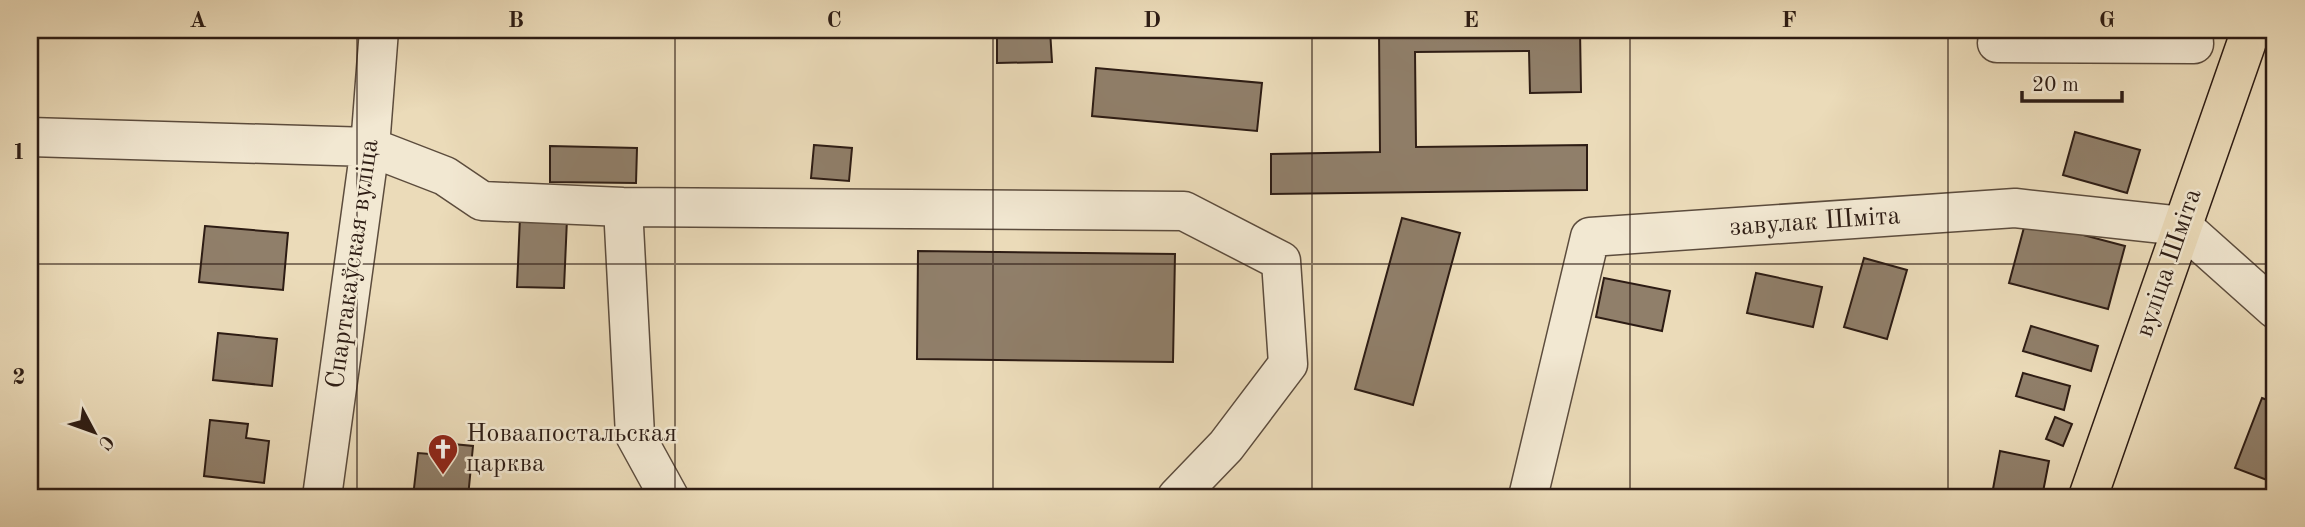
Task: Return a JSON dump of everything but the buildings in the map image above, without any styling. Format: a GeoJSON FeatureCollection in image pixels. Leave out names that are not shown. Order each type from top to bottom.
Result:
{"type":"FeatureCollection","features":[{"type":"Feature","properties":{"kind":"main road","name":"вуліца Шміта"},"geometry":{"type":"LineString","coordinates":[[2088,497],[2246,43]]}},
{"type":"Feature","properties":{"kind":"street","name":"Спартакаўская вуліца"},"geometry":{"type":"LineString","coordinates":[[322,497],[370,147],[379,30]]}},
{"type":"Feature","properties":{"kind":"street"},"geometry":{"type":"LineString","coordinates":[[1997,43],[2193,37],[2246,43]]}},
{"type":"Feature","properties":{"kind":"street"},"geometry":{"type":"LineString","coordinates":[[30,137],[370,147],[445,176],[482,201],[622,207],[1184,211],[1281,261],[1288,364],[1226,446],[1177,497]]}},
{"type":"Feature","properties":{"kind":"street"},"geometry":{"type":"LineString","coordinates":[[622,207],[635,435],[669,497]]}},
{"type":"Feature","properties":{"kind":"street","name":"завулак Шміта"},"geometry":{"type":"LineString","coordinates":[[1528,497],[1590,237],[2015,208],[2182,226]]}},
{"type":"Feature","properties":{"kind":"street"},"geometry":{"type":"LineString","coordinates":[[2182,226],[2275,309]]}},
{"type":"Feature","properties":{"kind":"place","name":"Новаапостальская царква"},"geometry":{"type":"Point","coordinates":[443,476]}}]}
